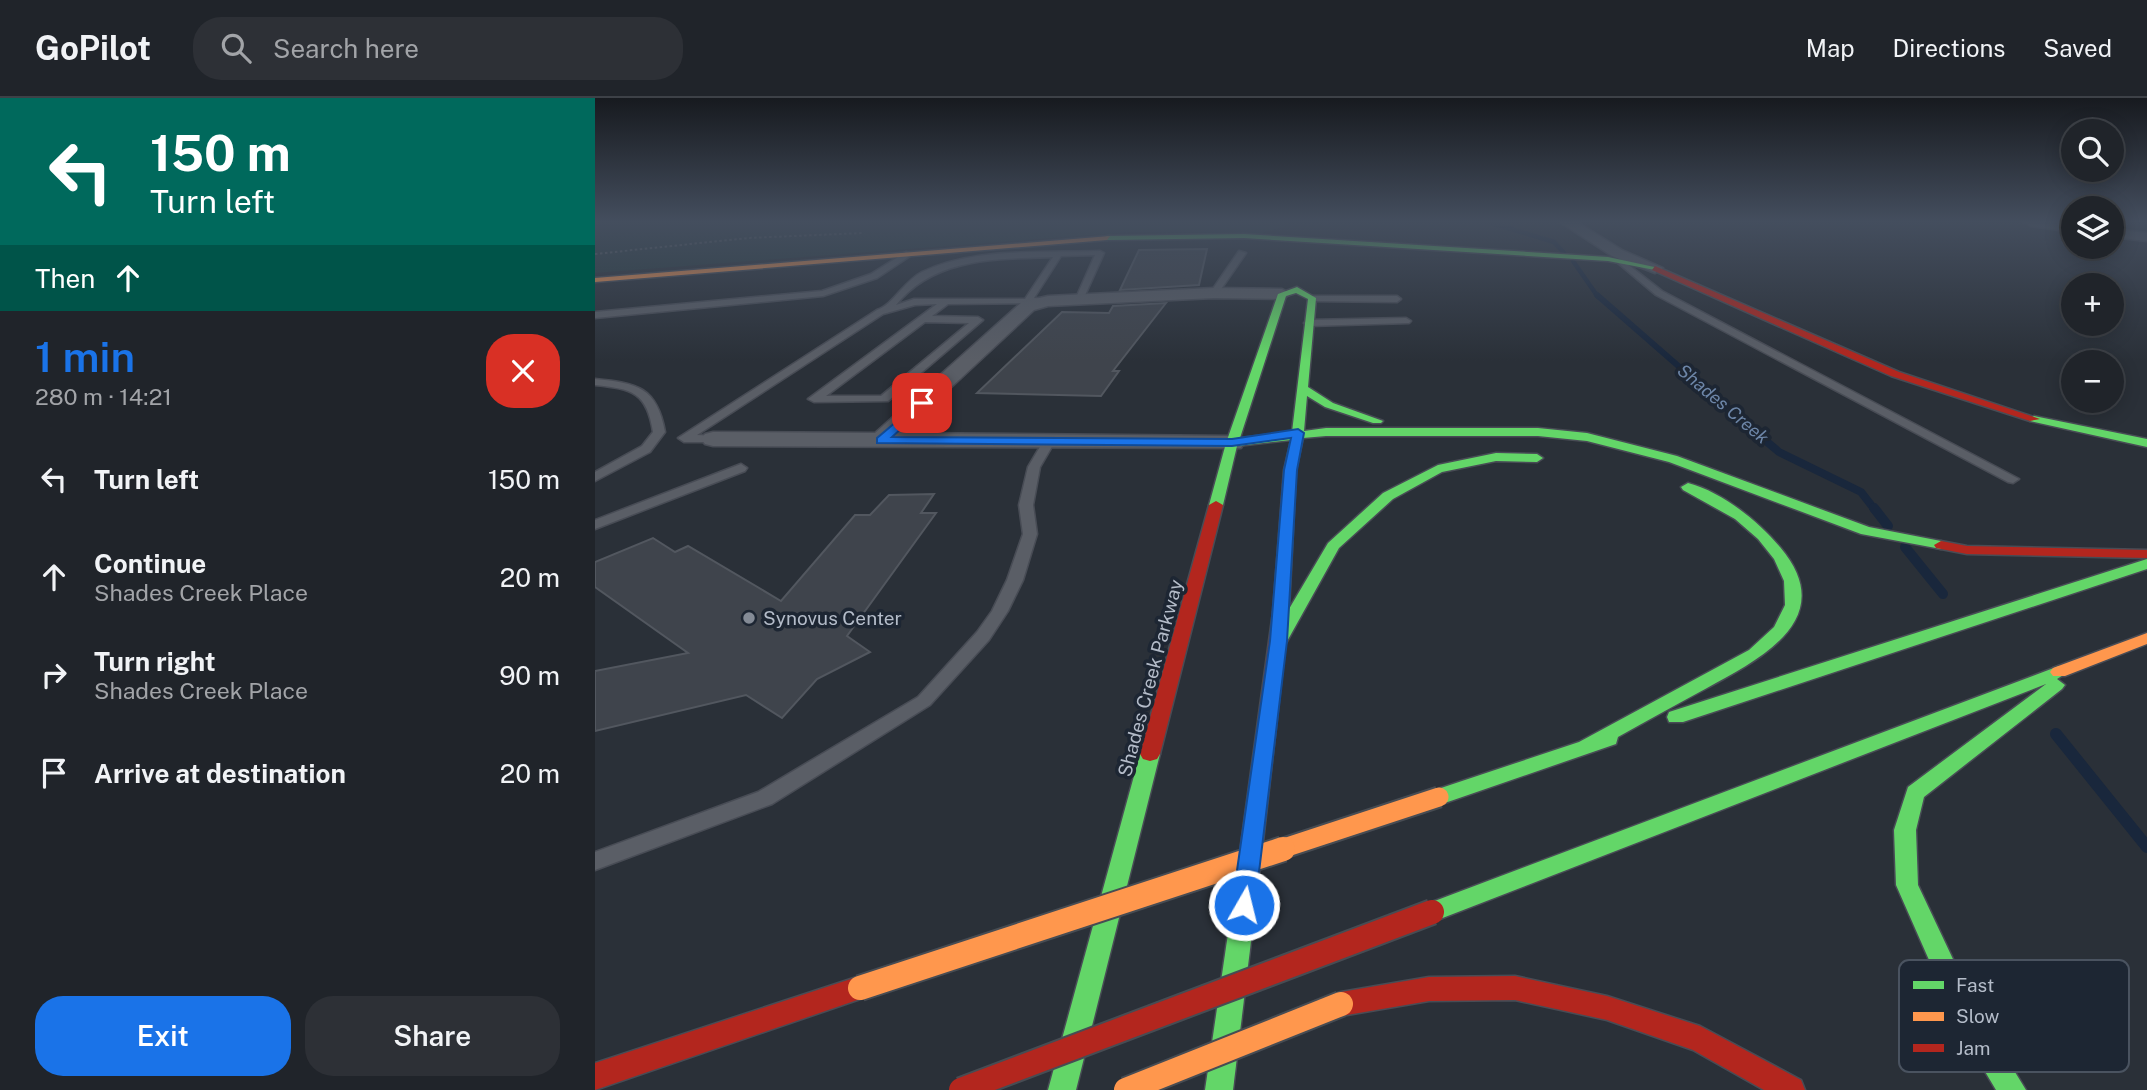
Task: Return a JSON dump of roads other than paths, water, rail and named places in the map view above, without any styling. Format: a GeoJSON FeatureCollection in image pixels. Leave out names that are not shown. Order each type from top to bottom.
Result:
{"type":"FeatureCollection","features":[{"type":"Feature","properties":{"kind":"main road"},"geometry":{"type":"LineString","coordinates":[[595,280],[736,268]]}},
{"type":"Feature","properties":{"kind":"main road","name":"Shades Creek Parkway"},"geometry":{"type":"LineString","coordinates":[[1062,1090],[1232,443],[1299,268]]}},
{"type":"Feature","properties":{"kind":"main road"},"geometry":{"type":"LineString","coordinates":[[1638,268],[1684,281],[1845,356],[1950,395],[2044,422],[2147,443]]}},
{"type":"Feature","properties":{"kind":"main road"},"geometry":{"type":"LineString","coordinates":[[1219,1090],[1301,454],[1298,433],[1312,298],[1290,292]]}},
{"type":"Feature","properties":{"kind":"main road"},"geometry":{"type":"LineString","coordinates":[[1303,388],[1318,401],[1334,409],[1420,431]]}},
{"type":"Feature","properties":{"kind":"main road"},"geometry":{"type":"LineString","coordinates":[[1232,443],[1298,433],[1420,431],[1538,432],[1615,441],[1673,458],[1866,531],[1967,550],[2147,554]]}},
{"type":"Feature","properties":{"kind":"main road"},"geometry":{"type":"LineString","coordinates":[[1232,443],[1301,454]]}},
{"type":"Feature","properties":{"kind":"main road"},"geometry":{"type":"LineString","coordinates":[[1429,456],[1552,458]]}},
{"type":"Feature","properties":{"kind":"main road"},"geometry":{"type":"LineString","coordinates":[[1279,641],[1333,547],[1388,496],[1438,469],[1496,457]]}},
{"type":"Feature","properties":{"kind":"main road"},"geometry":{"type":"LineString","coordinates":[[1586,747],[1764,647],[1779,634],[1795,601],[1793,583],[1775,545],[1749,522],[1713,498],[1676,483]]}},
{"type":"Feature","properties":{"kind":"main road"},"geometry":{"type":"LineString","coordinates":[[595,1077],[1586,747],[2147,564]]}},
{"type":"Feature","properties":{"kind":"main road"},"geometry":{"type":"LineString","coordinates":[[961,1090],[2147,638]]}},
{"type":"Feature","properties":{"kind":"main road"},"geometry":{"type":"LineString","coordinates":[[1941,960],[1907,885],[1905,830],[1915,793],[2091,659]]}},
{"type":"Feature","properties":{"kind":"main road"},"geometry":{"type":"LineString","coordinates":[[1126,1090],[1341,1004],[1429,989],[1515,988],[1607,1008],[1700,1039],[1791,1090]]}},
{"type":"Feature","properties":{"kind":"main road"},"geometry":{"type":"LineString","coordinates":[[2001,1072],[2012,1090]]}},
{"type":"Feature","properties":{"kind":"street"},"geometry":{"type":"LineString","coordinates":[[1641,268],[1649,273]]}},
{"type":"Feature","properties":{"kind":"street"},"geometry":{"type":"LineString","coordinates":[[881,440],[1028,306],[1048,301],[1290,292]]}},
{"type":"Feature","properties":{"kind":"street"},"geometry":{"type":"LineString","coordinates":[[713,439],[1232,443]]}},
{"type":"Feature","properties":{"kind":"lane"},"geometry":{"type":"LineString","coordinates":[[595,315],[823,293],[873,276],[886,268]]}},
{"type":"Feature","properties":{"kind":"lane"},"geometry":{"type":"LineString","coordinates":[[888,309],[911,282],[940,268]]}},
{"type":"Feature","properties":{"kind":"lane"},"geometry":{"type":"LineString","coordinates":[[1028,301],[1049,268]]}},
{"type":"Feature","properties":{"kind":"lane"},"geometry":{"type":"LineString","coordinates":[[1079,300],[1093,268]]}},
{"type":"Feature","properties":{"kind":"lane"},"geometry":{"type":"LineString","coordinates":[[1214,293],[1231,268]]}},
{"type":"Feature","properties":{"kind":"lane"},"geometry":{"type":"LineString","coordinates":[[1649,273],[1659,293],[2013,479]]}},
{"type":"Feature","properties":{"kind":"lane"},"geometry":{"type":"LineString","coordinates":[[1312,298],[1397,299]]}},
{"type":"Feature","properties":{"kind":"lane"},"geometry":{"type":"LineString","coordinates":[[684,438],[888,309],[914,302],[1048,301]]}},
{"type":"Feature","properties":{"kind":"lane"},"geometry":{"type":"LineString","coordinates":[[921,319],[978,320],[884,399],[814,399],[921,319],[946,302]]}},
{"type":"Feature","properties":{"kind":"lane"},"geometry":{"type":"LineString","coordinates":[[1309,323],[1406,321]]}},
{"type":"Feature","properties":{"kind":"lane"},"geometry":{"type":"LineString","coordinates":[[595,382],[638,390],[651,399],[656,407],[659,432],[628,461],[595,477]]}},
{"type":"Feature","properties":{"kind":"lane"},"geometry":{"type":"LineString","coordinates":[[654,439],[713,439]]}},
{"type":"Feature","properties":{"kind":"lane"},"geometry":{"type":"LineString","coordinates":[[595,861],[765,798],[924,701],[983,636],[1000,611],[1015,580],[1030,534],[1026,505],[1034,467],[1048,443]]}},
{"type":"Feature","properties":{"kind":"lane"},"geometry":{"type":"LineString","coordinates":[[595,525],[741,468]]}},
{"type":"Feature","properties":{"kind":"waterway","name":"Shades Creek"},"geometry":{"type":"LineString","coordinates":[[1578,268],[1598,297]]}},
{"type":"Feature","properties":{"kind":"waterway","name":"Shades Creek"},"geometry":{"type":"LineString","coordinates":[[1597,295],[1707,391]]}},
{"type":"Feature","properties":{"kind":"waterway","name":"Shades Creek"},"geometry":{"type":"LineString","coordinates":[[1704,389],[1779,452],[1861,492],[1875,510]]}},
{"type":"Feature","properties":{"kind":"waterway","name":"Shades Creek"},"geometry":{"type":"LineString","coordinates":[[1874,508],[1888,526]]}},
{"type":"Feature","properties":{"kind":"waterway","name":"Shades Creek"},"geometry":{"type":"LineString","coordinates":[[1905,547],[1943,594]]}},
{"type":"Feature","properties":{"kind":"waterway","name":"Shades Creek"},"geometry":{"type":"LineString","coordinates":[[2056,734],[2147,847]]}},
{"type":"Feature","properties":{"kind":"place","name":"Synovus Center"},"geometry":{"type":"Point","coordinates":[749,618]}}]}
